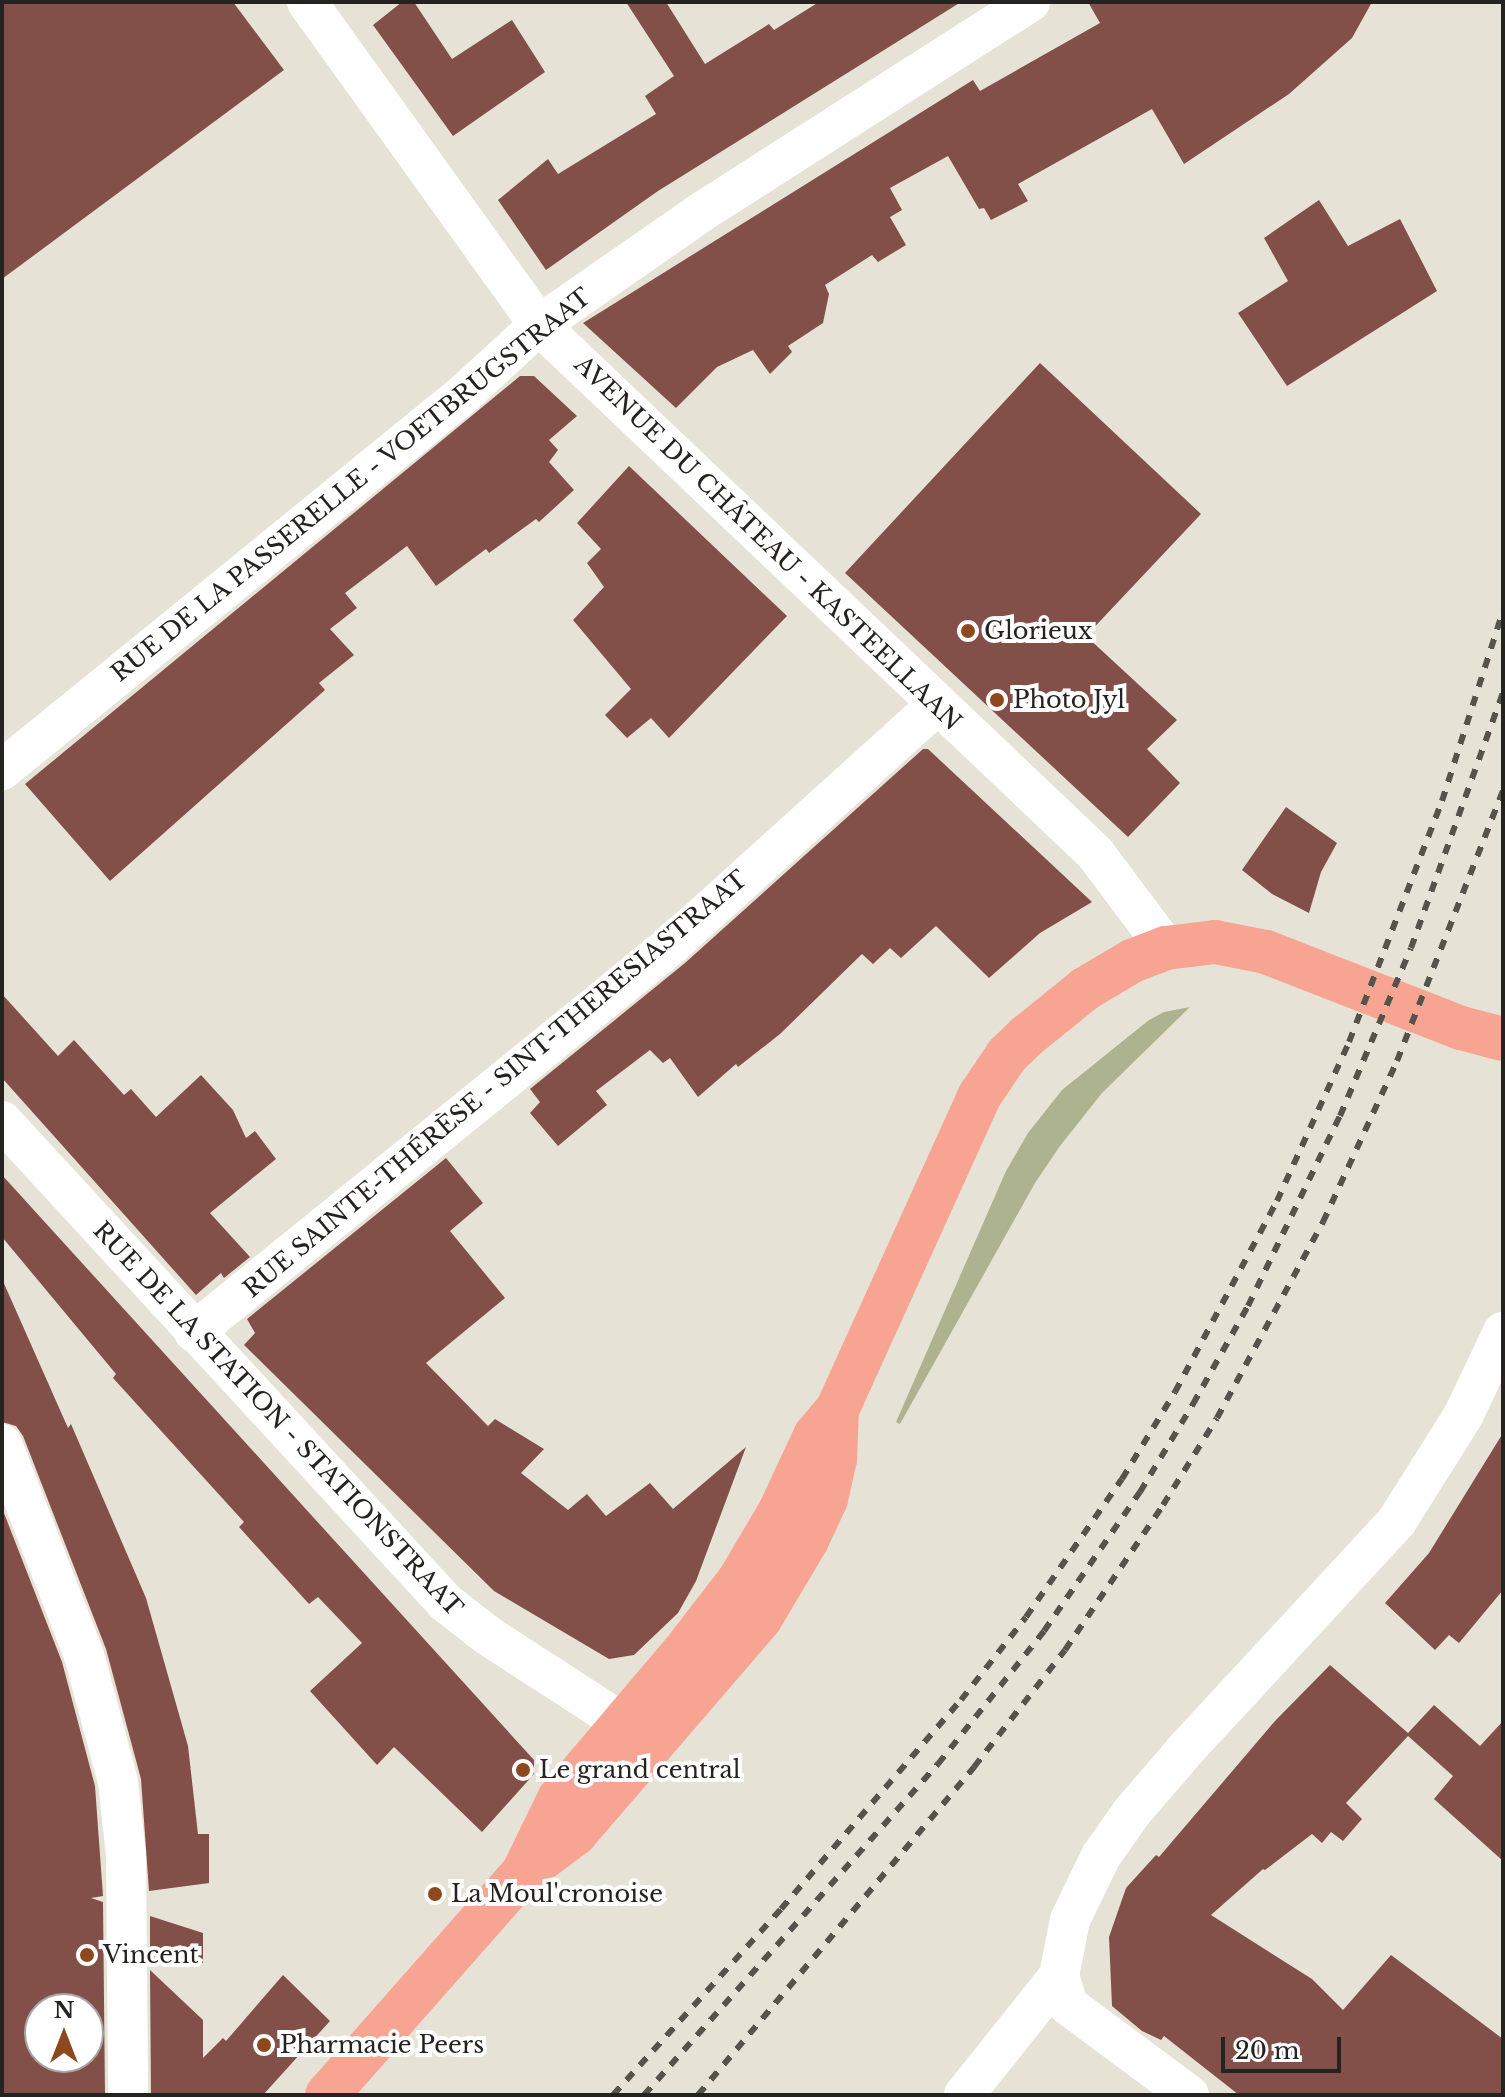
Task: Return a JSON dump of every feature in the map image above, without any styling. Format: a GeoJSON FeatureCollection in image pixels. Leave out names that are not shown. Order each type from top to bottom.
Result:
{"type":"FeatureCollection","features":[{"type":"Feature","properties":{"kind":"main road"},"geometry":{"type":"LineString","coordinates":[[327,2095],[523,1873],[559,1799],[637,1736],[760,1619],[807,1540],[832,1477],[837,1410],[962,1129],[993,1074],[1027,1036],[1085,989],[1132,961],[1166,948],[1198,942],[1247,946],[1320,971],[1461,1028],[1503,1039]]}},
{"type":"Feature","properties":{"kind":"street","name":"AVENUE DU CHÂTEAU - KASTEELLAAN"},"geometry":{"type":"LineString","coordinates":[[307,2],[539,325],[1095,853],[1166,948]]}},
{"type":"Feature","properties":{"kind":"street","name":"RUE DE LA PASSERELLE - VOETBRUGSTRAAT"},"geometry":{"type":"LineString","coordinates":[[2,770],[465,393],[539,325],[700,213],[1030,2]]}},
{"type":"Feature","properties":{"kind":"street","name":"RUE SAINTE-THÉRÈSE - SINT-THERESIASTRAAT"},"geometry":{"type":"LineString","coordinates":[[194,1332],[670,946],[937,705]]}},
{"type":"Feature","properties":{"kind":"street","name":"RUE DE LA STATION - STATIONSTRAAT"},"geometry":{"type":"LineString","coordinates":[[2,1121],[445,1602],[487,1635],[637,1736]]}},
{"type":"Feature","properties":{"kind":"street"},"geometry":{"type":"LineString","coordinates":[[964,2095],[1059,1976],[1070,1920],[1088,1880],[1115,1835],[1187,1748],[1397,1521],[1458,1425],[1503,1332]]}},
{"type":"Feature","properties":{"kind":"street"},"geometry":{"type":"LineString","coordinates":[[2,1444],[84,1655],[99,1700],[118,1782],[126,1854],[128,2095]]}},
{"type":"Feature","properties":{"kind":"street"},"geometry":{"type":"LineString","coordinates":[[1059,1976],[1068,2005],[1079,2016],[1189,2095]]}},
{"type":"Feature","properties":{"kind":"green space"},"geometry":{"type":"Polygon","coordinates":[[[1190,1007],[1102,1093],[1060,1146],[1035,1183],[900,1424],[896,1422],[1006,1171],[1028,1133],[1062,1090],[1149,1020],[1164,1012],[1190,1007]]]}},
{"type":"Feature","properties":{"kind":"building"},"geometry":{"type":"Polygon","coordinates":[[[2,2],[233,2],[284,70],[2,279],[2,2]]]}},
{"type":"Feature","properties":{"kind":"building"},"geometry":{"type":"Polygon","coordinates":[[[402,2],[414,2],[452,59],[512,20],[545,72],[453,136],[373,25],[402,2]]]}},
{"type":"Feature","properties":{"kind":"building"},"geometry":{"type":"Polygon","coordinates":[[[626,2],[666,2],[705,64],[769,24],[774,30],[819,2],[961,2],[658,191],[546,270],[498,200],[548,159],[558,174],[656,114],[645,96],[674,76],[626,2]]]}},
{"type":"Feature","properties":{"kind":"building"},"geometry":{"type":"Polygon","coordinates":[[[1088,2],[1372,2],[1352,38],[1289,94],[1184,164],[1152,109],[1018,184],[1028,201],[991,220],[984,208],[979,209],[948,156],[890,188],[902,210],[890,217],[906,245],[878,262],[872,255],[825,285],[829,294],[823,323],[788,346],[792,352],[770,374],[753,350],[717,367],[676,408],[583,323],[973,80],[980,91],[1100,23],[1088,2]]]}},
{"type":"Feature","properties":{"kind":"building"},"geometry":{"type":"Polygon","coordinates":[[[1319,200],[1348,246],[1400,219],[1437,291],[1287,386],[1238,313],[1288,281],[1264,238],[1319,200]]]}},
{"type":"Feature","properties":{"kind":"building"},"geometry":{"type":"Polygon","coordinates":[[[1040,363],[1201,514],[1086,636],[1177,720],[1147,749],[1180,783],[1128,837],[845,573],[1040,363]]]}},
{"type":"Feature","properties":{"kind":"building"},"geometry":{"type":"Polygon","coordinates":[[[520,376],[534,376],[577,416],[549,440],[558,450],[549,462],[574,490],[539,522],[536,519],[489,553],[486,549],[436,586],[407,546],[345,593],[357,608],[330,629],[354,655],[319,683],[325,690],[110,881],[25,784],[520,376]]]}},
{"type":"Feature","properties":{"kind":"building"},"geometry":{"type":"Polygon","coordinates":[[[629,466],[787,616],[669,738],[651,718],[627,738],[605,715],[631,689],[573,620],[604,587],[587,563],[601,549],[577,523],[629,466]]]}},
{"type":"Feature","properties":{"kind":"building"},"geometry":{"type":"Polygon","coordinates":[[[923,749],[928,749],[1092,902],[1040,933],[989,978],[936,926],[901,958],[890,948],[873,964],[862,954],[780,1034],[738,1067],[736,1064],[698,1097],[670,1058],[663,1063],[650,1050],[596,1091],[607,1105],[558,1146],[530,1113],[540,1102],[530,1089],[685,963],[923,749]]]}},
{"type":"Feature","properties":{"kind":"building"},"geometry":{"type":"Polygon","coordinates":[[[1286,807],[1337,843],[1321,872],[1309,913],[1272,894],[1242,870],[1286,807]]]}},
{"type":"Feature","properties":{"kind":"building"},"geometry":{"type":"Polygon","coordinates":[[[2,994],[58,1056],[74,1040],[124,1095],[131,1089],[156,1117],[201,1075],[233,1110],[246,1138],[255,1131],[276,1159],[210,1213],[250,1257],[224,1278],[221,1273],[196,1295],[2,1078],[2,994]]]}},
{"type":"Feature","properties":{"kind":"building"},"geometry":{"type":"Polygon","coordinates":[[[446,1158],[483,1203],[450,1231],[505,1298],[426,1363],[488,1426],[495,1419],[544,1449],[521,1473],[568,1510],[587,1494],[606,1516],[650,1483],[673,1509],[746,1447],[696,1581],[678,1613],[634,1655],[609,1659],[494,1591],[244,1345],[255,1333],[247,1319],[446,1158]]]}},
{"type":"Feature","properties":{"kind":"building"},"geometry":{"type":"Polygon","coordinates":[[[2,1175],[534,1760],[534,1774],[482,1832],[394,1747],[377,1765],[310,1691],[362,1643],[318,1597],[309,1604],[239,1527],[244,1522],[113,1378],[116,1374],[2,1237],[2,1175]]]}},
{"type":"Feature","properties":{"kind":"building"},"geometry":{"type":"Polygon","coordinates":[[[2,1279],[68,1428],[71,1424],[146,1598],[188,1746],[198,1834],[209,1834],[209,1883],[149,1891],[141,1779],[106,1649],[23,1436],[16,1426],[2,1422],[2,1279]]]}},
{"type":"Feature","properties":{"kind":"building"},"geometry":{"type":"Polygon","coordinates":[[[1503,1433],[1503,1590],[1459,1643],[1449,1635],[1435,1650],[1385,1603],[1429,1553],[1503,1433]]]}},
{"type":"Feature","properties":{"kind":"building"},"geometry":{"type":"Polygon","coordinates":[[[2,1508],[62,1662],[95,1786],[103,1896],[91,1898],[103,1902],[104,1993],[24,1993],[24,2073],[104,2073],[104,1998],[105,2095],[2,2095],[2,1508]]]}},
{"type":"Feature","properties":{"kind":"building"},"geometry":{"type":"Polygon","coordinates":[[[1330,1665],[1408,1733],[1434,1705],[1480,1746],[1503,1721],[1503,1861],[1434,1799],[1453,1776],[1408,1736],[1346,1803],[1362,1819],[1343,1841],[1331,1832],[1322,1843],[1312,1834],[1263,1869],[1211,1915],[1312,1979],[1343,2010],[1391,1955],[1503,2039],[1503,2095],[1239,2095],[1164,2036],[1161,2040],[1142,2031],[1112,2006],[1109,1937],[1126,1888],[1156,1855],[1159,1857],[1275,1721],[1330,1665]]]}},
{"type":"Feature","properties":{"kind":"building"},"geometry":{"type":"Polygon","coordinates":[[[150,1916],[203,1933],[203,1963],[150,1963],[150,1916]]]}},
{"type":"Feature","properties":{"kind":"building"},"geometry":{"type":"Polygon","coordinates":[[[150,1970],[203,2020],[203,2058],[223,2038],[226,2041],[283,1975],[330,2021],[263,2095],[151,2095],[150,1970]]]}},
{"type":"Feature","properties":{"kind":"railway"},"geometry":{"type":"LineString","coordinates":[[613,2095],[781,1909],[961,1700],[1026,1617],[1122,1479],[1175,1392],[1277,1201],[1349,1042],[1442,801],[1503,611]]}},
{"type":"Feature","properties":{"kind":"railway"},"geometry":{"type":"LineString","coordinates":[[644,2095],[938,1764],[1044,1631],[1140,1492],[1248,1306],[1340,1116],[1411,948],[1503,693]]}},
{"type":"Feature","properties":{"kind":"railway"},"geometry":{"type":"LineString","coordinates":[[698,2095],[974,1767],[1065,1650],[1163,1505],[1217,1418],[1323,1222],[1397,1061],[1503,790]]}},
{"type":"Feature","properties":{"kind":"place","name":"Glorieux"},"geometry":{"type":"Point","coordinates":[968,631]}},
{"type":"Feature","properties":{"kind":"place","name":"Photo Jyl"},"geometry":{"type":"Point","coordinates":[997,700]}},
{"type":"Feature","properties":{"kind":"place","name":"Le grand central"},"geometry":{"type":"Point","coordinates":[523,1770]}},
{"type":"Feature","properties":{"kind":"place","name":"La Moul'cronoise"},"geometry":{"type":"Point","coordinates":[435,1894]}},
{"type":"Feature","properties":{"kind":"place","name":"Vincent"},"geometry":{"type":"Point","coordinates":[87,1955]}},
{"type":"Feature","properties":{"kind":"place","name":"Pharmacie Peers"},"geometry":{"type":"Point","coordinates":[264,2045]}}]}
